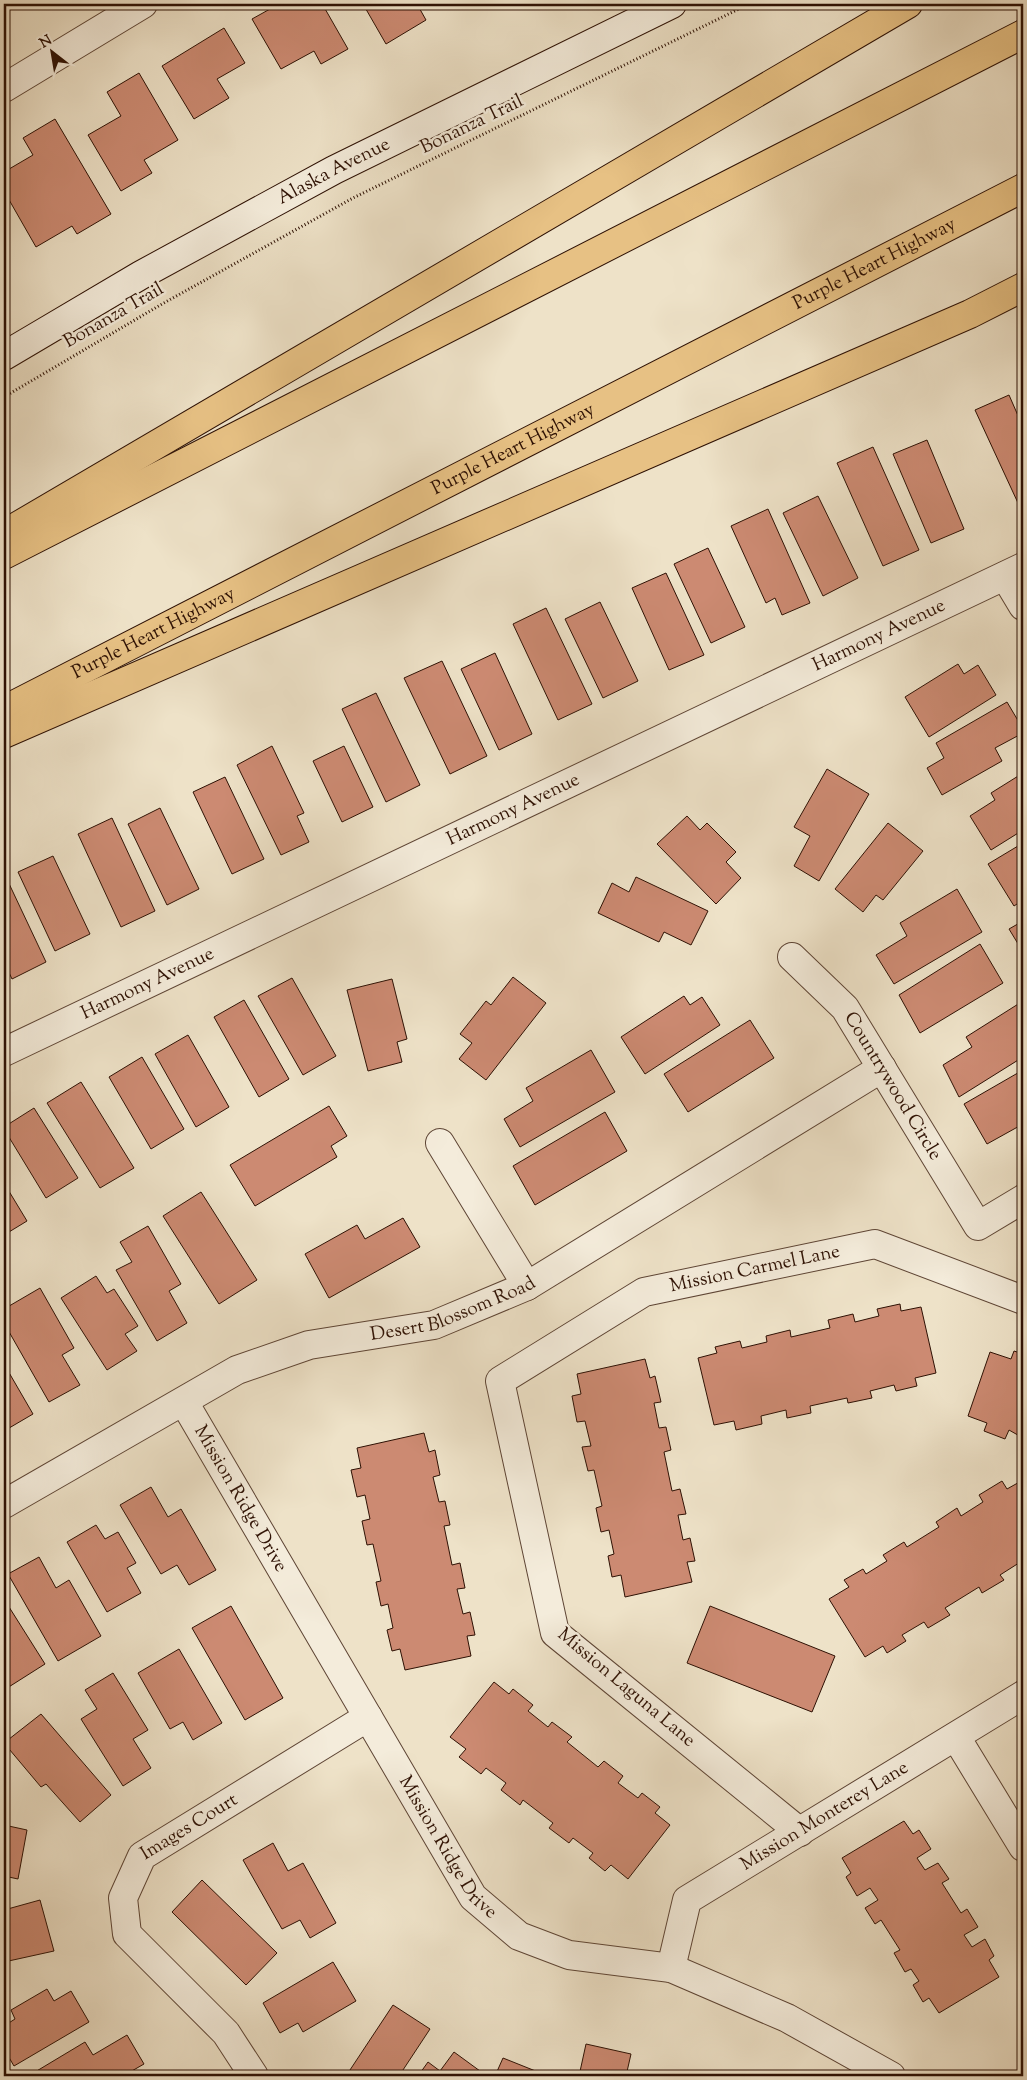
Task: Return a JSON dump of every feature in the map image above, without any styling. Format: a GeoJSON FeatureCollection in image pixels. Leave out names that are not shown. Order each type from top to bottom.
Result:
{"type":"FeatureCollection","features":[{"type":"Feature","properties":{"kind":"highway"},"geometry":{"type":"LineString","coordinates":[[4,534],[908,4]]}},
{"type":"Feature","properties":{"kind":"highway"},"geometry":{"type":"LineString","coordinates":[[4,555],[1023,34]]}},
{"type":"Feature","properties":{"kind":"highway","name":"Purple Heart Highway"},"geometry":{"type":"LineString","coordinates":[[4,710],[1023,188]]}},
{"type":"Feature","properties":{"kind":"highway"},"geometry":{"type":"LineString","coordinates":[[4,734],[961,318],[1023,287]]}},
{"type":"Feature","properties":{"kind":"street"},"geometry":{"type":"LineString","coordinates":[[4,88],[143,4]]}},
{"type":"Feature","properties":{"kind":"street","name":"Alaska Avenue"},"geometry":{"type":"LineString","coordinates":[[4,356],[141,275],[334,170],[659,6]]}},
{"type":"Feature","properties":{"kind":"street"},"geometry":{"type":"LineString","coordinates":[[1014,571],[1023,606]]}},
{"type":"Feature","properties":{"kind":"street","name":"Harmony Avenue"},"geometry":{"type":"LineString","coordinates":[[4,1052],[1014,571]]}},
{"type":"Feature","properties":{"kind":"street","name":"Countrywood Circle"},"geometry":{"type":"LineString","coordinates":[[792,957],[845,1008],[978,1226],[1023,1199]]}},
{"type":"Feature","properties":{"kind":"street","name":"Desert Blossom Road"},"geometry":{"type":"LineString","coordinates":[[4,1504],[237,1370],[308,1345],[434,1325],[527,1286],[882,1068]]}},
{"type":"Feature","properties":{"kind":"street"},"geometry":{"type":"LineString","coordinates":[[440,1143],[527,1286]]}},
{"type":"Feature","properties":{"kind":"street","name":"Mission Carmel Lane"},"geometry":{"type":"LineString","coordinates":[[500,1381],[644,1292],[875,1244],[1023,1300]]}},
{"type":"Feature","properties":{"kind":"street","name":"Mission Laguna Lane"},"geometry":{"type":"LineString","coordinates":[[500,1381],[555,1632],[800,1832]]}},
{"type":"Feature","properties":{"kind":"street","name":"Mission Ridge Drive"},"geometry":{"type":"LineString","coordinates":[[184,1402],[473,1897],[519,1936],[569,1955],[671,1968],[787,2018],[891,2076]]}},
{"type":"Feature","properties":{"kind":"street","name":"Mission Monterey Lane"},"geometry":{"type":"LineString","coordinates":[[671,1968],[687,1900],[1023,1695]]}},
{"type":"Feature","properties":{"kind":"street","name":"Images Court"},"geometry":{"type":"LineString","coordinates":[[254,2076],[226,2033],[127,1934],[123,1898],[142,1856],[368,1717]]}},
{"type":"Feature","properties":{"kind":"street"},"geometry":{"type":"LineString","coordinates":[[956,1736],[1023,1848]]}},
{"type":"Feature","properties":{"kind":"path","name":"Bonanza Trail"},"geometry":{"type":"LineString","coordinates":[[4,397],[162,304],[353,198],[749,4]]}},
{"type":"Feature","properties":{"kind":"building"},"geometry":{"type":"Polygon","coordinates":[[[279,4],[329,4],[324,7],[348,49],[321,64],[314,51],[281,69],[252,19],[279,4]]]}},
{"type":"Feature","properties":{"kind":"building"},"geometry":{"type":"Polygon","coordinates":[[[363,4],[417,4],[426,20],[386,44],[363,4]]]}},
{"type":"Feature","properties":{"kind":"building"},"geometry":{"type":"Polygon","coordinates":[[[224,28],[245,63],[217,79],[229,98],[194,119],[162,66],[224,28]]]}},
{"type":"Feature","properties":{"kind":"building"},"geometry":{"type":"Polygon","coordinates":[[[139,73],[178,140],[144,160],[152,173],[121,191],[88,135],[121,116],[107,92],[139,73]]]}},
{"type":"Feature","properties":{"kind":"building"},"geometry":{"type":"Polygon","coordinates":[[[55,119],[111,214],[77,234],[72,226],[36,247],[4,191],[4,172],[33,155],[23,138],[55,119]]]}},
{"type":"Feature","properties":{"kind":"building"},"geometry":{"type":"Polygon","coordinates":[[[1009,395],[1023,427],[1023,500],[1018,503],[975,410],[1009,395]]]}},
{"type":"Feature","properties":{"kind":"building"},"geometry":{"type":"Polygon","coordinates":[[[927,440],[964,529],[931,543],[893,454],[927,440]]]}},
{"type":"Feature","properties":{"kind":"building"},"geometry":{"type":"Polygon","coordinates":[[[873,447],[919,550],[883,566],[837,463],[873,447]]]}},
{"type":"Feature","properties":{"kind":"building"},"geometry":{"type":"Polygon","coordinates":[[[818,496],[858,578],[823,596],[783,513],[818,496]]]}},
{"type":"Feature","properties":{"kind":"building"},"geometry":{"type":"Polygon","coordinates":[[[768,509],[810,603],[782,615],[775,598],[766,603],[731,526],[768,509]]]}},
{"type":"Feature","properties":{"kind":"building"},"geometry":{"type":"Polygon","coordinates":[[[708,548],[745,627],[711,643],[674,564],[708,548]]]}},
{"type":"Feature","properties":{"kind":"building"},"geometry":{"type":"Polygon","coordinates":[[[666,573],[704,655],[669,670],[632,588],[666,573]]]}},
{"type":"Feature","properties":{"kind":"building"},"geometry":{"type":"Polygon","coordinates":[[[600,602],[638,681],[603,698],[565,619],[600,602]]]}},
{"type":"Feature","properties":{"kind":"building"},"geometry":{"type":"Polygon","coordinates":[[[546,608],[592,704],[558,720],[513,624],[546,608]]]}},
{"type":"Feature","properties":{"kind":"building"},"geometry":{"type":"Polygon","coordinates":[[[495,653],[532,734],[499,750],[461,669],[495,653]]]}},
{"type":"Feature","properties":{"kind":"building"},"geometry":{"type":"Polygon","coordinates":[[[442,661],[487,756],[450,774],[404,678],[442,661]]]}},
{"type":"Feature","properties":{"kind":"building"},"geometry":{"type":"Polygon","coordinates":[[[958,664],[964,674],[978,665],[996,695],[929,737],[905,697],[958,664]]]}},
{"type":"Feature","properties":{"kind":"building"},"geometry":{"type":"Polygon","coordinates":[[[376,693],[420,785],[386,802],[342,709],[376,693]]]}},
{"type":"Feature","properties":{"kind":"building"},"geometry":{"type":"Polygon","coordinates":[[[1007,702],[1023,729],[1023,733],[995,748],[1002,761],[942,795],[927,768],[944,758],[936,743],[1007,702]]]}},
{"type":"Feature","properties":{"kind":"building"},"geometry":{"type":"Polygon","coordinates":[[[272,746],[304,813],[297,816],[309,842],[281,855],[237,765],[272,746]]]}},
{"type":"Feature","properties":{"kind":"building"},"geometry":{"type":"Polygon","coordinates":[[[344,746],[373,807],[342,822],[313,761],[344,746]]]}},
{"type":"Feature","properties":{"kind":"building"},"geometry":{"type":"Polygon","coordinates":[[[827,769],[869,794],[819,881],[794,866],[810,836],[794,827],[827,769]]]}},
{"type":"Feature","properties":{"kind":"building"},"geometry":{"type":"Polygon","coordinates":[[[1023,773],[1023,830],[991,850],[970,816],[995,800],[991,793],[1023,773]]]}},
{"type":"Feature","properties":{"kind":"building"},"geometry":{"type":"Polygon","coordinates":[[[225,777],[264,859],[232,874],[193,792],[225,777]]]}},
{"type":"Feature","properties":{"kind":"building"},"geometry":{"type":"Polygon","coordinates":[[[160,808],[199,889],[167,905],[128,824],[160,808]]]}},
{"type":"Feature","properties":{"kind":"building"},"geometry":{"type":"Polygon","coordinates":[[[687,816],[700,830],[707,823],[736,852],[726,862],[741,878],[716,904],[657,844],[687,816]]]}},
{"type":"Feature","properties":{"kind":"building"},"geometry":{"type":"Polygon","coordinates":[[[112,818],[155,911],[121,927],[78,834],[112,818]]]}},
{"type":"Feature","properties":{"kind":"building"},"geometry":{"type":"Polygon","coordinates":[[[888,823],[923,851],[883,900],[876,895],[863,912],[835,889],[888,823]]]}},
{"type":"Feature","properties":{"kind":"building"},"geometry":{"type":"Polygon","coordinates":[[[1023,843],[1023,900],[1014,906],[988,864],[1023,843]]]}},
{"type":"Feature","properties":{"kind":"building"},"geometry":{"type":"Polygon","coordinates":[[[53,856],[90,934],[55,951],[18,872],[53,856]]]}},
{"type":"Feature","properties":{"kind":"building"},"geometry":{"type":"Polygon","coordinates":[[[4,873],[46,962],[12,979],[4,962],[4,873]]]}},
{"type":"Feature","properties":{"kind":"building"},"geometry":{"type":"Polygon","coordinates":[[[636,877],[708,911],[691,945],[664,932],[659,942],[598,913],[612,883],[629,892],[636,877]]]}},
{"type":"Feature","properties":{"kind":"building"},"geometry":{"type":"Polygon","coordinates":[[[957,889],[982,932],[894,984],[876,955],[907,936],[900,923],[957,889]]]}},
{"type":"Feature","properties":{"kind":"building"},"geometry":{"type":"Polygon","coordinates":[[[1023,921],[1023,952],[1009,929],[1023,921]]]}},
{"type":"Feature","properties":{"kind":"building"},"geometry":{"type":"Polygon","coordinates":[[[980,944],[1003,983],[920,1033],[899,995],[980,944]]]}},
{"type":"Feature","properties":{"kind":"building"},"geometry":{"type":"Polygon","coordinates":[[[513,977],[546,1003],[486,1080],[459,1059],[472,1043],[460,1034],[486,1001],[491,1005],[513,977]]]}},
{"type":"Feature","properties":{"kind":"building"},"geometry":{"type":"Polygon","coordinates":[[[292,978],[336,1056],[303,1075],[258,996],[292,978]]]}},
{"type":"Feature","properties":{"kind":"building"},"geometry":{"type":"Polygon","coordinates":[[[392,979],[407,1039],[397,1042],[402,1062],[368,1071],[347,990],[392,979]]]}},
{"type":"Feature","properties":{"kind":"building"},"geometry":{"type":"Polygon","coordinates":[[[684,996],[690,1005],[702,997],[720,1025],[645,1074],[621,1037],[684,996]]]}},
{"type":"Feature","properties":{"kind":"building"},"geometry":{"type":"Polygon","coordinates":[[[244,1000],[289,1079],[259,1097],[214,1017],[244,1000]]]}},
{"type":"Feature","properties":{"kind":"building"},"geometry":{"type":"Polygon","coordinates":[[[1023,1001],[1023,1039],[1021,1040],[1023,1043],[1023,1057],[959,1097],[943,1065],[972,1047],[966,1037],[1023,1001]]]}},
{"type":"Feature","properties":{"kind":"building"},"geometry":{"type":"Polygon","coordinates":[[[750,1020],[774,1058],[688,1112],[664,1074],[750,1020]]]}},
{"type":"Feature","properties":{"kind":"building"},"geometry":{"type":"Polygon","coordinates":[[[188,1035],[229,1107],[196,1127],[155,1054],[188,1035]]]}},
{"type":"Feature","properties":{"kind":"building"},"geometry":{"type":"Polygon","coordinates":[[[591,1050],[615,1092],[520,1147],[504,1119],[533,1101],[526,1088],[591,1050]]]}},
{"type":"Feature","properties":{"kind":"building"},"geometry":{"type":"Polygon","coordinates":[[[142,1057],[184,1129],[151,1149],[109,1077],[142,1057]]]}},
{"type":"Feature","properties":{"kind":"building"},"geometry":{"type":"Polygon","coordinates":[[[1023,1070],[1023,1124],[987,1144],[964,1104],[1023,1070]]]}},
{"type":"Feature","properties":{"kind":"building"},"geometry":{"type":"Polygon","coordinates":[[[81,1082],[134,1168],[100,1188],[47,1103],[81,1082]]]}},
{"type":"Feature","properties":{"kind":"building"},"geometry":{"type":"Polygon","coordinates":[[[329,1106],[347,1136],[331,1146],[337,1157],[255,1206],[230,1165],[329,1106]]]}},
{"type":"Feature","properties":{"kind":"building"},"geometry":{"type":"Polygon","coordinates":[[[34,1108],[78,1178],[46,1198],[4,1129],[4,1127],[34,1108]]]}},
{"type":"Feature","properties":{"kind":"building"},"geometry":{"type":"Polygon","coordinates":[[[605,1112],[627,1151],[535,1205],[513,1166],[605,1112]]]}},
{"type":"Feature","properties":{"kind":"building"},"geometry":{"type":"Polygon","coordinates":[[[4,1183],[27,1221],[4,1235],[4,1183]]]}},
{"type":"Feature","properties":{"kind":"building"},"geometry":{"type":"Polygon","coordinates":[[[201,1192],[257,1280],[219,1304],[163,1216],[201,1192]]]}},
{"type":"Feature","properties":{"kind":"building"},"geometry":{"type":"Polygon","coordinates":[[[403,1218],[420,1247],[329,1298],[305,1254],[357,1225],[365,1239],[403,1218]]]}},
{"type":"Feature","properties":{"kind":"building"},"geometry":{"type":"Polygon","coordinates":[[[148,1226],[181,1284],[169,1291],[187,1323],[157,1341],[116,1270],[132,1262],[120,1242],[148,1226]]]}},
{"type":"Feature","properties":{"kind":"building"},"geometry":{"type":"Polygon","coordinates":[[[96,1276],[107,1293],[114,1289],[138,1326],[125,1334],[137,1351],[107,1370],[61,1298],[96,1276]]]}},
{"type":"Feature","properties":{"kind":"building"},"geometry":{"type":"Polygon","coordinates":[[[40,1288],[74,1348],[62,1355],[80,1385],[49,1402],[4,1323],[4,1309],[40,1288]]]}},
{"type":"Feature","properties":{"kind":"building"},"geometry":{"type":"Polygon","coordinates":[[[900,1304],[901,1311],[921,1307],[936,1373],[915,1378],[917,1386],[896,1391],[894,1385],[870,1391],[872,1398],[848,1403],[847,1398],[810,1406],[811,1413],[787,1418],[786,1410],[761,1416],[762,1424],[736,1430],[734,1421],[714,1425],[698,1358],[717,1353],[715,1347],[740,1341],[742,1348],[767,1342],[766,1336],[790,1330],[791,1337],[830,1328],[828,1320],[853,1314],[855,1322],[879,1316],[877,1309],[900,1304]]]}},
{"type":"Feature","properties":{"kind":"building"},"geometry":{"type":"Polygon","coordinates":[[[1014,1351],[1023,1354],[1023,1438],[1009,1430],[1005,1439],[984,1431],[987,1423],[968,1416],[990,1352],[1011,1359],[1014,1351]]]}},
{"type":"Feature","properties":{"kind":"building"},"geometry":{"type":"Polygon","coordinates":[[[645,1359],[650,1378],[655,1376],[661,1402],[654,1403],[659,1428],[666,1427],[671,1450],[664,1452],[672,1491],[680,1489],[686,1514],[678,1515],[683,1540],[690,1538],[695,1561],[687,1562],[692,1582],[625,1597],[621,1575],[612,1577],[608,1556],[614,1554],[609,1530],[601,1532],[596,1508],[602,1506],[594,1470],[588,1471],[582,1447],[591,1446],[585,1421],[577,1422],[572,1396],[581,1394],[577,1374],[645,1359]]]}},
{"type":"Feature","properties":{"kind":"building"},"geometry":{"type":"Polygon","coordinates":[[[4,1364],[33,1414],[4,1431],[4,1364]]]}},
{"type":"Feature","properties":{"kind":"building"},"geometry":{"type":"Polygon","coordinates":[[[424,1433],[429,1452],[435,1450],[440,1475],[433,1477],[439,1502],[445,1501],[450,1525],[444,1526],[452,1565],[460,1563],[465,1588],[457,1589],[463,1614],[470,1612],[475,1635],[467,1636],[471,1656],[405,1670],[400,1649],[392,1651],[387,1630],[393,1628],[388,1604],[381,1606],[376,1582],[381,1581],[373,1544],[367,1545],[362,1521],[370,1519],[365,1495],[357,1497],[351,1470],[361,1468],[357,1448],[424,1433]]]}},
{"type":"Feature","properties":{"kind":"building"},"geometry":{"type":"Polygon","coordinates":[[[1023,1480],[1023,1563],[1022,1561],[1000,1575],[1004,1580],[982,1593],[979,1587],[945,1608],[950,1615],[928,1628],[924,1622],[902,1635],[906,1641],[887,1653],[883,1646],[865,1657],[829,1599],[849,1587],[844,1580],[863,1569],[866,1574],[887,1561],[883,1555],[904,1542],[907,1547],[939,1527],[936,1522],[957,1508],[961,1516],[983,1502],[979,1495],[1002,1481],[1007,1489],[1023,1480]]]}},
{"type":"Feature","properties":{"kind":"building"},"geometry":{"type":"Polygon","coordinates":[[[151,1487],[168,1517],[181,1509],[216,1570],[189,1585],[177,1565],[161,1574],[120,1505],[151,1487]]]}},
{"type":"Feature","properties":{"kind":"building"},"geometry":{"type":"Polygon","coordinates":[[[96,1525],[105,1539],[118,1532],[136,1563],[127,1568],[141,1593],[107,1612],[67,1542],[96,1525]]]}},
{"type":"Feature","properties":{"kind":"building"},"geometry":{"type":"Polygon","coordinates":[[[39,1557],[56,1588],[69,1580],[101,1636],[58,1661],[8,1574],[39,1557]]]}},
{"type":"Feature","properties":{"kind":"building"},"geometry":{"type":"Polygon","coordinates":[[[4,1599],[45,1664],[4,1690],[4,1599]]]}},
{"type":"Feature","properties":{"kind":"building"},"geometry":{"type":"Polygon","coordinates":[[[231,1606],[283,1698],[245,1720],[192,1628],[231,1606]]]}},
{"type":"Feature","properties":{"kind":"building"},"geometry":{"type":"Polygon","coordinates":[[[710,1606],[835,1656],[812,1712],[687,1663],[710,1606]]]}},
{"type":"Feature","properties":{"kind":"building"},"geometry":{"type":"Polygon","coordinates":[[[179,1649],[222,1723],[193,1740],[183,1722],[170,1729],[138,1673],[179,1649]]]}},
{"type":"Feature","properties":{"kind":"building"},"geometry":{"type":"Polygon","coordinates":[[[113,1673],[148,1730],[133,1739],[151,1768],[123,1786],[81,1719],[97,1709],[85,1690],[113,1673]]]}},
{"type":"Feature","properties":{"kind":"building"},"geometry":{"type":"Polygon","coordinates":[[[494,1682],[509,1694],[513,1689],[533,1705],[528,1711],[548,1727],[552,1722],[572,1737],[567,1742],[598,1767],[604,1761],[623,1776],[618,1783],[638,1798],[642,1793],[660,1807],[655,1813],[670,1825],[628,1879],[611,1865],[605,1871],[589,1858],[593,1853],[573,1838],[569,1843],[549,1828],[553,1823],[523,1800],[520,1805],[501,1790],[506,1783],[486,1768],[481,1774],[459,1757],[466,1749],[450,1737],[494,1682]]]}},
{"type":"Feature","properties":{"kind":"building"},"geometry":{"type":"Polygon","coordinates":[[[41,1714],[111,1795],[80,1822],[46,1784],[41,1787],[4,1743],[41,1714]]]}},
{"type":"Feature","properties":{"kind":"building"},"geometry":{"type":"Polygon","coordinates":[[[904,1821],[913,1834],[919,1830],[931,1849],[917,1858],[925,1870],[938,1863],[949,1879],[942,1883],[961,1913],[967,1909],[978,1927],[964,1935],[972,1947],[985,1939],[994,1956],[989,1960],[999,1977],[939,2013],[929,1998],[923,2002],[913,1985],[919,1981],[911,1969],[905,1972],[894,1953],[900,1950],[881,1920],[875,1924],[865,1908],[878,1900],[870,1888],[857,1896],[846,1877],[851,1873],[842,1858],[904,1821]]]}},
{"type":"Feature","properties":{"kind":"building"},"geometry":{"type":"Polygon","coordinates":[[[4,1825],[27,1830],[18,1879],[4,1876],[4,1825]]]}},
{"type":"Feature","properties":{"kind":"building"},"geometry":{"type":"Polygon","coordinates":[[[273,1843],[288,1871],[303,1863],[336,1923],[310,1938],[300,1920],[282,1929],[243,1860],[273,1843]]]}},
{"type":"Feature","properties":{"kind":"building"},"geometry":{"type":"Polygon","coordinates":[[[202,1880],[277,1953],[246,1985],[172,1912],[202,1880]]]}},
{"type":"Feature","properties":{"kind":"building"},"geometry":{"type":"Polygon","coordinates":[[[40,1900],[54,1951],[4,1962],[4,1910],[40,1900]]]}},
{"type":"Feature","properties":{"kind":"building"},"geometry":{"type":"Polygon","coordinates":[[[333,1962],[356,2001],[303,2032],[298,2023],[280,2033],[263,2003],[333,1962]]]}},
{"type":"Feature","properties":{"kind":"building"},"geometry":{"type":"Polygon","coordinates":[[[47,1989],[54,2001],[71,1991],[89,2022],[14,2066],[4,2049],[4,2026],[15,2019],[11,2010],[47,1989]]]}},
{"type":"Feature","properties":{"kind":"building"},"geometry":{"type":"Polygon","coordinates":[[[393,2005],[430,2029],[399,2076],[346,2076],[393,2005]]]}},
{"type":"Feature","properties":{"kind":"building"},"geometry":{"type":"Polygon","coordinates":[[[127,2035],[144,2064],[123,2076],[30,2075],[85,2042],[93,2055],[127,2035]]]}},
{"type":"Feature","properties":{"kind":"building"},"geometry":{"type":"Polygon","coordinates":[[[586,2044],[631,2054],[626,2076],[579,2076],[586,2044]]]}},
{"type":"Feature","properties":{"kind":"building"},"geometry":{"type":"Polygon","coordinates":[[[454,2052],[480,2071],[477,2076],[418,2076],[428,2062],[440,2071],[454,2052]]]}},
{"type":"Feature","properties":{"kind":"building"},"geometry":{"type":"Polygon","coordinates":[[[503,2058],[543,2074],[542,2076],[495,2076],[503,2058]]]}}]}
